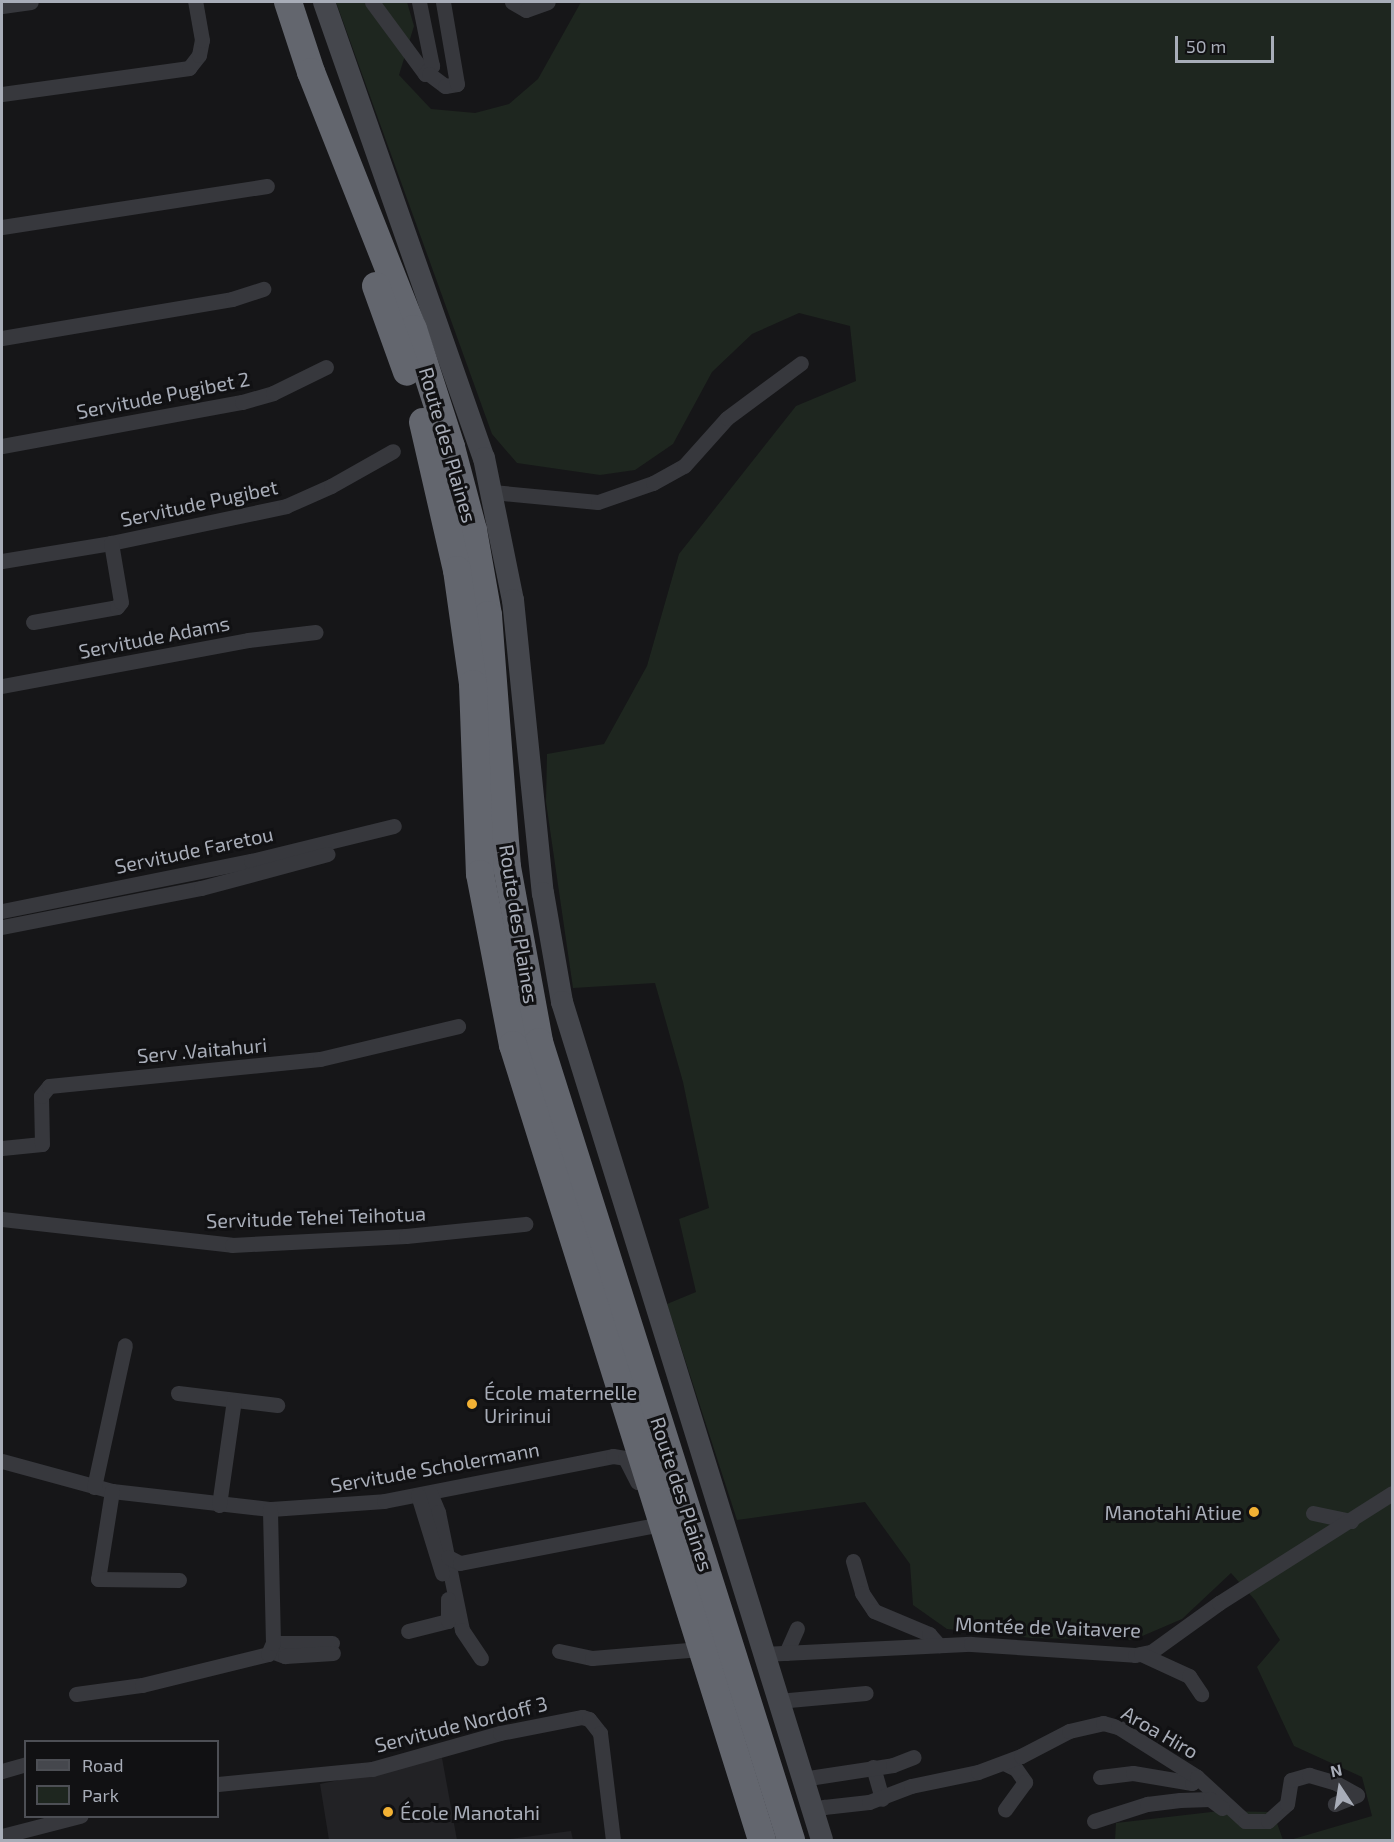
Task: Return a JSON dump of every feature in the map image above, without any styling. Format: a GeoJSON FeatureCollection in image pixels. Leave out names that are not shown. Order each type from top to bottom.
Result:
{"type":"FeatureCollection","features":[{"type":"Feature","properties":{"kind":"highway","name":"Route des Plaines"},"geometry":{"type":"LineString","coordinates":[[268,2],[401,351],[430,442],[457,570],[473,684],[480,874],[513,1045],[762,1840]]}},
{"type":"Feature","properties":{"kind":"highway","name":"Route des Plaines"},"geometry":{"type":"LineString","coordinates":[[288,2],[311,72],[413,329],[451,447],[473,530],[488,615],[507,867],[539,1042],[791,1840]]}},
{"type":"Feature","properties":{"kind":"main road","name":"Route des Plaines"},"geometry":{"type":"LineString","coordinates":[[324,2],[475,430],[492,492],[515,610],[543,893],[562,1002],[822,1840]]}},
{"type":"Feature","properties":{"kind":"street"},"geometry":{"type":"LineString","coordinates":[[2,6],[31,2]]}},
{"type":"Feature","properties":{"kind":"street"},"geometry":{"type":"LineString","coordinates":[[2,94],[189,68],[199,55],[201,40],[195,2]]}},
{"type":"Feature","properties":{"kind":"street"},"geometry":{"type":"LineString","coordinates":[[372,2],[417,68],[445,86],[457,84],[443,2]]}},
{"type":"Feature","properties":{"kind":"street"},"geometry":{"type":"LineString","coordinates":[[419,2],[432,66],[429,74]]}},
{"type":"Feature","properties":{"kind":"street"},"geometry":{"type":"LineString","coordinates":[[512,2],[526,10],[548,2]]}},
{"type":"Feature","properties":{"kind":"street"},"geometry":{"type":"LineString","coordinates":[[2,227],[267,186]]}},
{"type":"Feature","properties":{"kind":"street"},"geometry":{"type":"LineString","coordinates":[[2,338],[232,299],[263,289]]}},
{"type":"Feature","properties":{"kind":"street"},"geometry":{"type":"LineString","coordinates":[[492,492],[598,502],[653,483],[684,466],[727,418],[801,363]]}},
{"type":"Feature","properties":{"kind":"street","name":"Servitude Pugibet 2"},"geometry":{"type":"LineString","coordinates":[[2,447],[242,402],[273,393],[326,367]]}},
{"type":"Feature","properties":{"kind":"street","name":"Servitude Pugibet"},"geometry":{"type":"LineString","coordinates":[[2,561],[111,543],[298,502],[393,451]]}},
{"type":"Feature","properties":{"kind":"street"},"geometry":{"type":"LineString","coordinates":[[33,621],[117,607],[122,602],[111,543]]}},
{"type":"Feature","properties":{"kind":"street","name":"Servitude Adams"},"geometry":{"type":"LineString","coordinates":[[2,686],[248,640],[316,632]]}},
{"type":"Feature","properties":{"kind":"street","name":"Servitude Faretou"},"geometry":{"type":"LineString","coordinates":[[2,911],[251,861],[394,825]]}},
{"type":"Feature","properties":{"kind":"street","name":"Servitude Faretou"},"geometry":{"type":"LineString","coordinates":[[2,927],[201,888],[328,854]]}},
{"type":"Feature","properties":{"kind":"street","name":"Serv .Vaitahuri"},"geometry":{"type":"LineString","coordinates":[[2,1148],[42,1144],[41,1096],[49,1086],[320,1059],[458,1026]]}},
{"type":"Feature","properties":{"kind":"street","name":"Servitude Tehei Teihotua"},"geometry":{"type":"LineString","coordinates":[[2,1219],[217,1245],[354,1240],[525,1224]]}},
{"type":"Feature","properties":{"kind":"street"},"geometry":{"type":"LineString","coordinates":[[94,1487],[125,1345]]}},
{"type":"Feature","properties":{"kind":"street"},"geometry":{"type":"LineString","coordinates":[[177,1393],[277,1404]]}},
{"type":"Feature","properties":{"kind":"street"},"geometry":{"type":"LineString","coordinates":[[219,1505],[234,1400]]}},
{"type":"Feature","properties":{"kind":"street","name":"Servitude Scholermann"},"geometry":{"type":"LineString","coordinates":[[2,1461],[112,1491],[270,1509],[349,1506],[424,1494],[613,1455],[625,1458],[635,1475],[651,1526]]}},
{"type":"Feature","properties":{"kind":"street"},"geometry":{"type":"LineString","coordinates":[[112,1491],[98,1579],[179,1580]]}},
{"type":"Feature","properties":{"kind":"street","name":"Montée de Vaitavere"},"geometry":{"type":"LineString","coordinates":[[763,1654],[939,1645],[1141,1654],[1155,1650],[1219,1603],[1392,1493]]}},
{"type":"Feature","properties":{"kind":"street"},"geometry":{"type":"LineString","coordinates":[[424,1494],[448,1557],[462,1630],[481,1658]]}},
{"type":"Feature","properties":{"kind":"street"},"geometry":{"type":"LineString","coordinates":[[408,1631],[441,1626],[450,1618],[424,1494]]}},
{"type":"Feature","properties":{"kind":"street"},"geometry":{"type":"LineString","coordinates":[[270,1509],[272,1647]]}},
{"type":"Feature","properties":{"kind":"street"},"geometry":{"type":"LineString","coordinates":[[1313,1513],[1351,1521]]}},
{"type":"Feature","properties":{"kind":"street"},"geometry":{"type":"LineString","coordinates":[[448,1557],[460,1563],[651,1526],[748,1840]]}},
{"type":"Feature","properties":{"kind":"street"},"geometry":{"type":"LineString","coordinates":[[853,1561],[862,1593],[874,1611],[928,1634],[939,1645]]}},
{"type":"Feature","properties":{"kind":"street"},"geometry":{"type":"LineString","coordinates":[[786,1653],[796,1628]]}},
{"type":"Feature","properties":{"kind":"street"},"geometry":{"type":"LineString","coordinates":[[272,1647],[285,1656],[332,1648]]}},
{"type":"Feature","properties":{"kind":"street"},"geometry":{"type":"LineString","coordinates":[[76,1694],[142,1685],[272,1647]]}},
{"type":"Feature","properties":{"kind":"street"},"geometry":{"type":"LineString","coordinates":[[559,1651],[592,1658],[689,1650]]}},
{"type":"Feature","properties":{"kind":"street"},"geometry":{"type":"LineString","coordinates":[[1141,1654],[1188,1676],[1201,1694]]}},
{"type":"Feature","properties":{"kind":"street"},"geometry":{"type":"LineString","coordinates":[[778,1701],[867,1693]]}},
{"type":"Feature","properties":{"kind":"street","name":"Servitude Nordoff 3"},"geometry":{"type":"LineString","coordinates":[[219,1784],[372,1769],[500,1733],[582,1717],[589,1719],[600,1733],[613,1840]]}},
{"type":"Feature","properties":{"kind":"street","name":"Aroa Hiro"},"geometry":{"type":"LineString","coordinates":[[813,1813],[830,1806],[882,1799],[911,1786],[1004,1763],[1069,1731],[1103,1724],[1118,1727],[1197,1777],[1245,1821],[1268,1821]]}},
{"type":"Feature","properties":{"kind":"street"},"geometry":{"type":"LineString","coordinates":[[802,1779],[873,1767],[914,1757]]}},
{"type":"Feature","properties":{"kind":"street"},"geometry":{"type":"LineString","coordinates":[[1004,1763],[1016,1769],[1025,1782],[1005,1810]]}},
{"type":"Feature","properties":{"kind":"street"},"geometry":{"type":"LineString","coordinates":[[2,1771],[24,1765]]}},
{"type":"Feature","properties":{"kind":"street"},"geometry":{"type":"LineString","coordinates":[[873,1767],[882,1799]]}},
{"type":"Feature","properties":{"kind":"street"},"geometry":{"type":"LineString","coordinates":[[1100,1777],[1133,1773],[1192,1783],[1197,1777]]}},
{"type":"Feature","properties":{"kind":"street"},"geometry":{"type":"LineString","coordinates":[[1094,1821],[1147,1804],[1210,1799],[1250,1829],[1268,1821],[1287,1804],[1291,1780],[1309,1775],[1334,1782],[1357,1795],[1335,1804]]}},
{"type":"Feature","properties":{"kind":"street"},"geometry":{"type":"LineString","coordinates":[[2,1836],[72,1818]]}},
{"type":"Feature","properties":{"kind":"shaded area","name":"École Manotahi"},"geometry":{"type":"Polygon","coordinates":[[[442,1758],[457,1840],[329,1840],[320,1784],[442,1758]]]}},
{"type":"Feature","properties":{"kind":"shaded area","name":"École Manotahi"},"geometry":{"type":"Polygon","coordinates":[[[571,1831],[573,1840],[503,1840],[571,1831]]]}},
{"type":"Feature","properties":{"kind":"green space"},"geometry":{"type":"Polygon","coordinates":[[[336,2],[407,2],[414,26],[399,75],[431,109],[475,113],[509,104],[538,79],[581,2],[1392,2],[1392,1840],[1290,1840],[1372,1816],[1362,1777],[1294,1746],[1257,1667],[1280,1640],[1255,1600],[1231,1573],[1182,1619],[1133,1640],[1032,1638],[947,1629],[913,1605],[910,1564],[865,1502],[737,1520],[667,1304],[696,1292],[679,1219],[709,1208],[683,1082],[655,983],[573,988],[546,802],[547,754],[604,744],[647,666],[679,554],[796,406],[856,381],[850,326],[799,313],[752,334],[712,372],[673,444],[635,470],[600,475],[517,463],[492,434],[336,2]]]}},
{"type":"Feature","properties":{"kind":"green space"},"geometry":{"type":"Polygon","coordinates":[[[1220,1811],[1273,1812],[1283,1840],[1115,1840],[1116,1823],[1220,1811]]]}},
{"type":"Feature","properties":{"kind":"place","name":"École maternelle Uririnui"},"geometry":{"type":"Point","coordinates":[472,1404]}},
{"type":"Feature","properties":{"kind":"place","name":"Manotahi Atiue"},"geometry":{"type":"Point","coordinates":[1254,1512]}},
{"type":"Feature","properties":{"kind":"place","name":"École Manotahi"},"geometry":{"type":"Point","coordinates":[388,1812]}}]}
